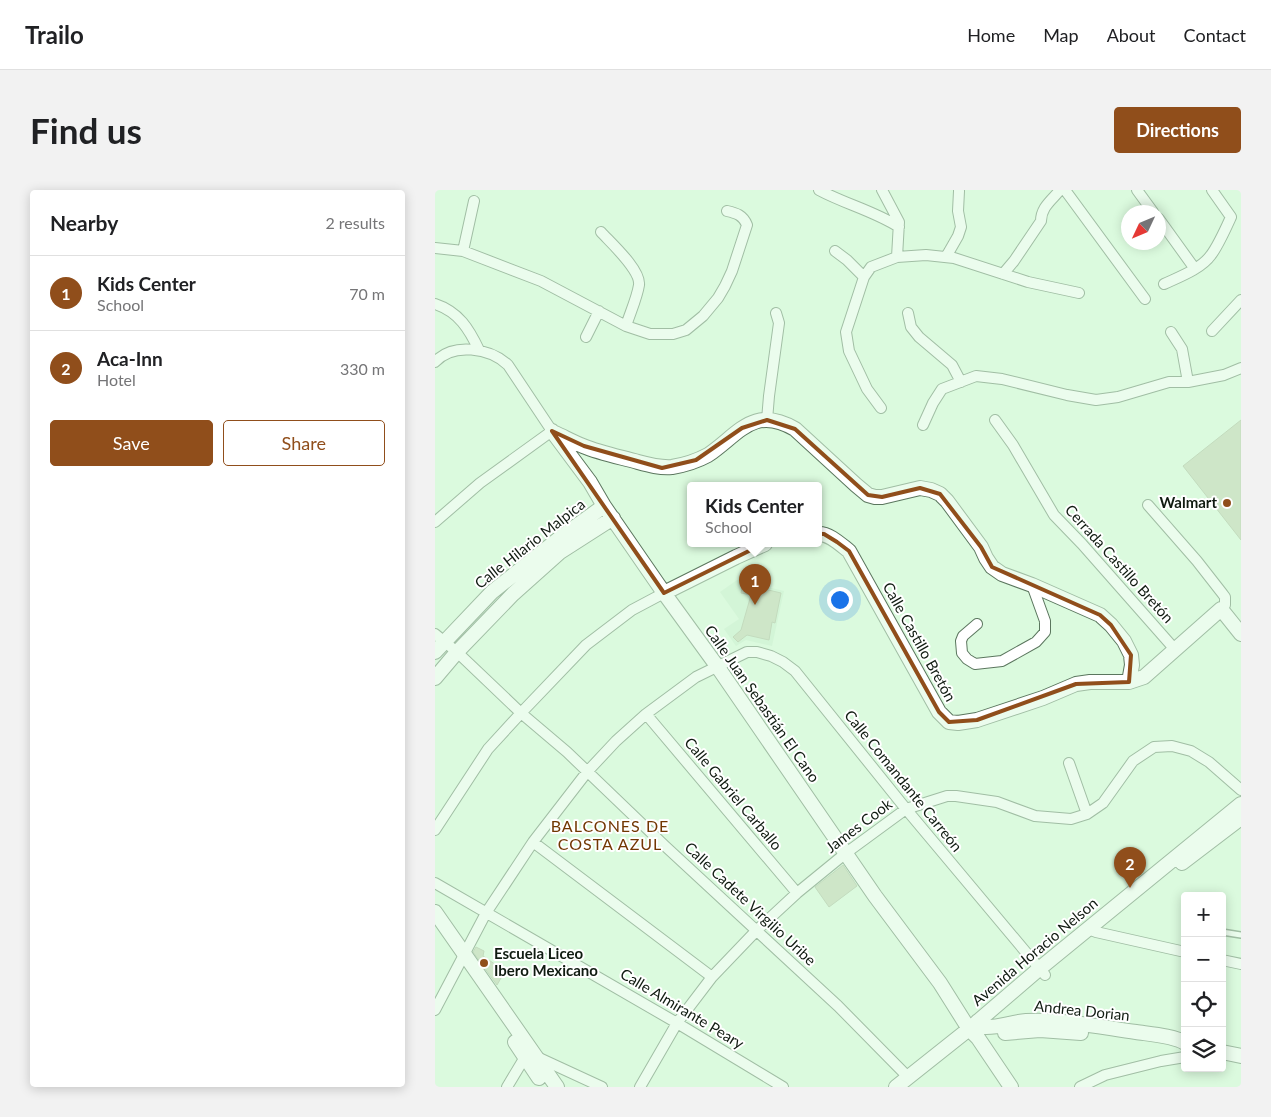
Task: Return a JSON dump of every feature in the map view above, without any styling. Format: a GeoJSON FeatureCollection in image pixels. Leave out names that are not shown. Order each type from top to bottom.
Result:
{"type":"FeatureCollection","features":[{"type":"Feature","properties":{"kind":"street"},"geometry":{"type":"LineString","coordinates":[[819,190],[899,227]]}},
{"type":"Feature","properties":{"kind":"street"},"geometry":{"type":"LineString","coordinates":[[882,190],[899,222],[897,257]]}},
{"type":"Feature","properties":{"kind":"street"},"geometry":{"type":"LineString","coordinates":[[1003,274],[1041,221],[1041,214],[1044,209],[1060,190]]}},
{"type":"Feature","properties":{"kind":"street"},"geometry":{"type":"LineString","coordinates":[[1065,190],[1145,299]]}},
{"type":"Feature","properties":{"kind":"street"},"geometry":{"type":"LineString","coordinates":[[1137,190],[1148,205]]}},
{"type":"Feature","properties":{"kind":"street"},"geometry":{"type":"LineString","coordinates":[[1164,284],[1195,268],[1211,256],[1231,217],[1213,190]]}},
{"type":"Feature","properties":{"kind":"street"},"geometry":{"type":"LineString","coordinates":[[946,257],[961,227],[958,211],[959,191]]}},
{"type":"Feature","properties":{"kind":"street"},"geometry":{"type":"LineString","coordinates":[[463,251],[474,201]]}},
{"type":"Feature","properties":{"kind":"street"},"geometry":{"type":"LineString","coordinates":[[435,248],[463,251],[541,281],[626,326],[650,334],[673,334],[686,330],[703,316],[725,286],[747,225],[744,219],[737,213],[727,211]]}},
{"type":"Feature","properties":{"kind":"street"},"geometry":{"type":"LineString","coordinates":[[1166,229],[1195,268]]}},
{"type":"Feature","properties":{"kind":"street"},"geometry":{"type":"LineString","coordinates":[[601,232],[631,265],[637,275],[639,283],[626,326]]}},
{"type":"Feature","properties":{"kind":"street"},"geometry":{"type":"LineString","coordinates":[[835,251],[864,276]]}},
{"type":"Feature","properties":{"kind":"street"},"geometry":{"type":"LineString","coordinates":[[881,408],[867,389],[855,365],[849,351],[846,332],[864,276],[871,267],[897,257],[926,255],[954,258],[1028,282],[1079,293]]}},
{"type":"Feature","properties":{"kind":"street"},"geometry":{"type":"LineString","coordinates":[[1212,331],[1241,300]]}},
{"type":"Feature","properties":{"kind":"street"},"geometry":{"type":"LineString","coordinates":[[435,304],[459,318],[469,330],[479,350],[445,353],[435,362]]}},
{"type":"Feature","properties":{"kind":"street"},"geometry":{"type":"LineString","coordinates":[[586,337],[599,311]]}},
{"type":"Feature","properties":{"kind":"street"},"geometry":{"type":"LineString","coordinates":[[767,420],[779,323],[777,313]]}},
{"type":"Feature","properties":{"kind":"street"},"geometry":{"type":"LineString","coordinates":[[908,313],[911,327],[919,337],[952,365],[961,382]]}},
{"type":"Feature","properties":{"kind":"street"},"geometry":{"type":"LineString","coordinates":[[1171,332],[1182,349],[1188,382]]}},
{"type":"Feature","properties":{"kind":"street","name":"Calle Juan Sebastián El Cano"},"geometry":{"type":"LineString","coordinates":[[479,350],[502,360],[508,365],[875,896],[977,1030],[1011,1087]]}},
{"type":"Feature","properties":{"kind":"street"},"geometry":{"type":"LineString","coordinates":[[923,425],[933,402],[942,389],[976,376],[1002,379],[1096,400],[1118,397],[1169,382],[1188,382],[1224,375],[1241,368]]}},
{"type":"Feature","properties":{"kind":"street"},"geometry":{"type":"LineString","coordinates":[[435,522],[480,483],[552,431],[584,446],[662,468],[685,464],[707,455],[750,423],[767,420],[783,422],[795,429],[868,495],[882,497],[920,488],[940,494],[981,547],[992,567],[1002,574],[1100,614],[1124,641],[1131,655],[1132,665],[1129,682]]}},
{"type":"Feature","properties":{"kind":"street","name":"Cerrada Castillo Bretón"},"geometry":{"type":"LineString","coordinates":[[995,420],[1013,445],[1054,515],[1132,599],[1175,650]]}},
{"type":"Feature","properties":{"kind":"street"},"geometry":{"type":"LineString","coordinates":[[1148,505],[1223,594],[1225,605],[1221,610],[1241,634]]}},
{"type":"Feature","properties":{"kind":"street","name":"Calle Hilario Malpica"},"geometry":{"type":"LineString","coordinates":[[438,642],[492,592],[561,537],[604,506]]}},
{"type":"Feature","properties":{"kind":"street","name":"Calle Hilario Malpica"},"geometry":{"type":"LineString","coordinates":[[435,678],[457,652],[513,594],[560,552],[613,518]]}},
{"type":"Feature","properties":{"kind":"street","name":"Calle Castillo Bretón"},"geometry":{"type":"LineString","coordinates":[[822,534],[849,551],[939,712],[949,722],[958,723],[977,720],[1043,698],[1077,684],[1129,682],[1145,677],[1221,610]]}},
{"type":"Feature","properties":{"kind":"street"},"geometry":{"type":"LineString","coordinates":[[435,830],[488,749],[586,645],[632,610],[736,556],[758,547]]}},
{"type":"Feature","properties":{"kind":"street"},"geometry":{"type":"LineString","coordinates":[[977,624],[963,636],[961,641],[962,653],[975,664],[1002,661],[1036,642],[1045,632],[1045,620],[1032,585]]}},
{"type":"Feature","properties":{"kind":"street","name":"Calle Cadete Virgilio Uribe"},"geometry":{"type":"LineString","coordinates":[[438,642],[457,652],[521,713],[567,752],[838,1006],[909,1082]]}},
{"type":"Feature","properties":{"kind":"street","name":"Calle Comandante Carreón"},"geometry":{"type":"LineString","coordinates":[[435,1010],[486,913],[533,842],[587,772],[616,741],[646,714],[696,677],[747,652],[757,652],[771,656],[795,671],[906,809],[1042,972]]}},
{"type":"Feature","properties":{"kind":"street","name":"Calle Gabriel Carballo"},"geometry":{"type":"LineString","coordinates":[[646,714],[797,893]]}},
{"type":"Feature","properties":{"kind":"street","name":"James Cook"},"geometry":{"type":"LineString","coordinates":[[640,1087],[677,1023],[712,977],[756,931],[797,893],[846,853],[906,809],[947,796],[956,796],[997,802],[1035,816],[1071,819],[1087,814],[1103,803],[1133,762],[1155,748],[1172,746],[1191,751],[1209,762],[1241,790]]}},
{"type":"Feature","properties":{"kind":"street"},"geometry":{"type":"LineString","coordinates":[[1069,763],[1087,814]]}},
{"type":"Feature","properties":{"kind":"street","name":"Avenida Horacio Nelson"},"geometry":{"type":"LineString","coordinates":[[896,1087],[909,1082],[977,1030],[1042,972],[1241,804]]}},
{"type":"Feature","properties":{"kind":"street","name":"Avenida Horacio Nelson"},"geometry":{"type":"LineString","coordinates":[[1092,931],[1241,818]]}},
{"type":"Feature","properties":{"kind":"street"},"geometry":{"type":"LineString","coordinates":[[533,842],[712,977]]}},
{"type":"Feature","properties":{"kind":"street","name":"Calle Almirante Peary"},"geometry":{"type":"LineString","coordinates":[[435,882],[783,1087]]}},
{"type":"Feature","properties":{"kind":"street"},"geometry":{"type":"LineString","coordinates":[[435,912],[462,958],[531,1057],[557,1087]]}},
{"type":"Feature","properties":{"kind":"street"},"geometry":{"type":"LineString","coordinates":[[435,926],[462,958]]}},
{"type":"Feature","properties":{"kind":"street"},"geometry":{"type":"LineString","coordinates":[[1092,931],[1181,951]]}},
{"type":"Feature","properties":{"kind":"street"},"geometry":{"type":"LineString","coordinates":[[1226,961],[1241,964]]}},
{"type":"Feature","properties":{"kind":"street","name":"Andrea Dorian"},"geometry":{"type":"LineString","coordinates":[[977,1030],[1024,1021],[1053,1021],[1181,1040]]}},
{"type":"Feature","properties":{"kind":"street"},"geometry":{"type":"LineString","coordinates":[[977,1030],[1011,1032],[1040,1030],[1093,1034],[1181,1048]]}},
{"type":"Feature","properties":{"kind":"street"},"geometry":{"type":"LineString","coordinates":[[1226,1053],[1241,1056]]}},
{"type":"Feature","properties":{"kind":"street"},"geometry":{"type":"LineString","coordinates":[[507,1087],[531,1057]]}},
{"type":"Feature","properties":{"kind":"street"},"geometry":{"type":"LineString","coordinates":[[531,1057],[546,1087]]}},
{"type":"Feature","properties":{"kind":"street"},"geometry":{"type":"LineString","coordinates":[[531,1057],[603,1087]]}},
{"type":"Feature","properties":{"kind":"street"},"geometry":{"type":"LineString","coordinates":[[1080,1087],[1105,1075],[1181,1058]]}},
{"type":"Feature","properties":{"kind":"lane"},"geometry":{"type":"LineString","coordinates":[[1226,933],[1241,935]]}},
{"type":"Feature","properties":{"kind":"highlighted area"},"geometry":{"type":"Polygon","coordinates":[[[767,420],[795,429],[868,495],[882,497],[920,488],[940,494],[981,547],[992,567],[1100,615],[1111,625],[1131,655],[1129,682],[1076,684],[977,720],[949,722],[939,712],[849,551],[837,542],[824,534],[802,533],[759,546],[664,593],[552,431],[584,446],[662,468],[696,460],[742,428],[767,420]]]}},
{"type":"Feature","properties":{"kind":"shaded area"},"geometry":{"type":"Polygon","coordinates":[[[737,580],[784,591],[772,646],[746,640],[736,646],[724,629],[739,619],[720,592],[737,580]]]}},
{"type":"Feature","properties":{"kind":"building","name":"Walmart"},"geometry":{"type":"Polygon","coordinates":[[[1241,420],[1241,540],[1183,466],[1241,420]]]}},
{"type":"Feature","properties":{"kind":"building"},"geometry":{"type":"Polygon","coordinates":[[[743,584],[781,593],[775,623],[772,622],[769,640],[747,635],[738,642],[733,637],[741,630],[751,595],[741,593],[743,584]]]}},
{"type":"Feature","properties":{"kind":"building"},"geometry":{"type":"Polygon","coordinates":[[[843,865],[857,886],[829,907],[815,887],[843,865]]]}},
{"type":"Feature","properties":{"kind":"building","name":"Escuela Liceo Ibero Mexicano"},"geometry":{"type":"Polygon","coordinates":[[[476,947],[484,951],[483,956],[505,971],[497,985],[473,952],[476,947]]]}},
{"type":"Feature","properties":{"kind":"place","name":"Walmart"},"geometry":{"type":"Point","coordinates":[1227,503]}},
{"type":"Feature","properties":{"kind":"place","name":"Kids Center"},"geometry":{"type":"Point","coordinates":[755,605]}},
{"type":"Feature","properties":{"kind":"place","name":"Aca-Inn"},"geometry":{"type":"Point","coordinates":[1130,888]}},
{"type":"Feature","properties":{"kind":"place","name":"Escuela Liceo Ibero Mexicano"},"geometry":{"type":"Point","coordinates":[484,963]}},
{"type":"Feature","properties":{"kind":"district","name":"BALCONES DE COSTA AZUL"},"geometry":{"type":"Point","coordinates":[610,835]}}]}
